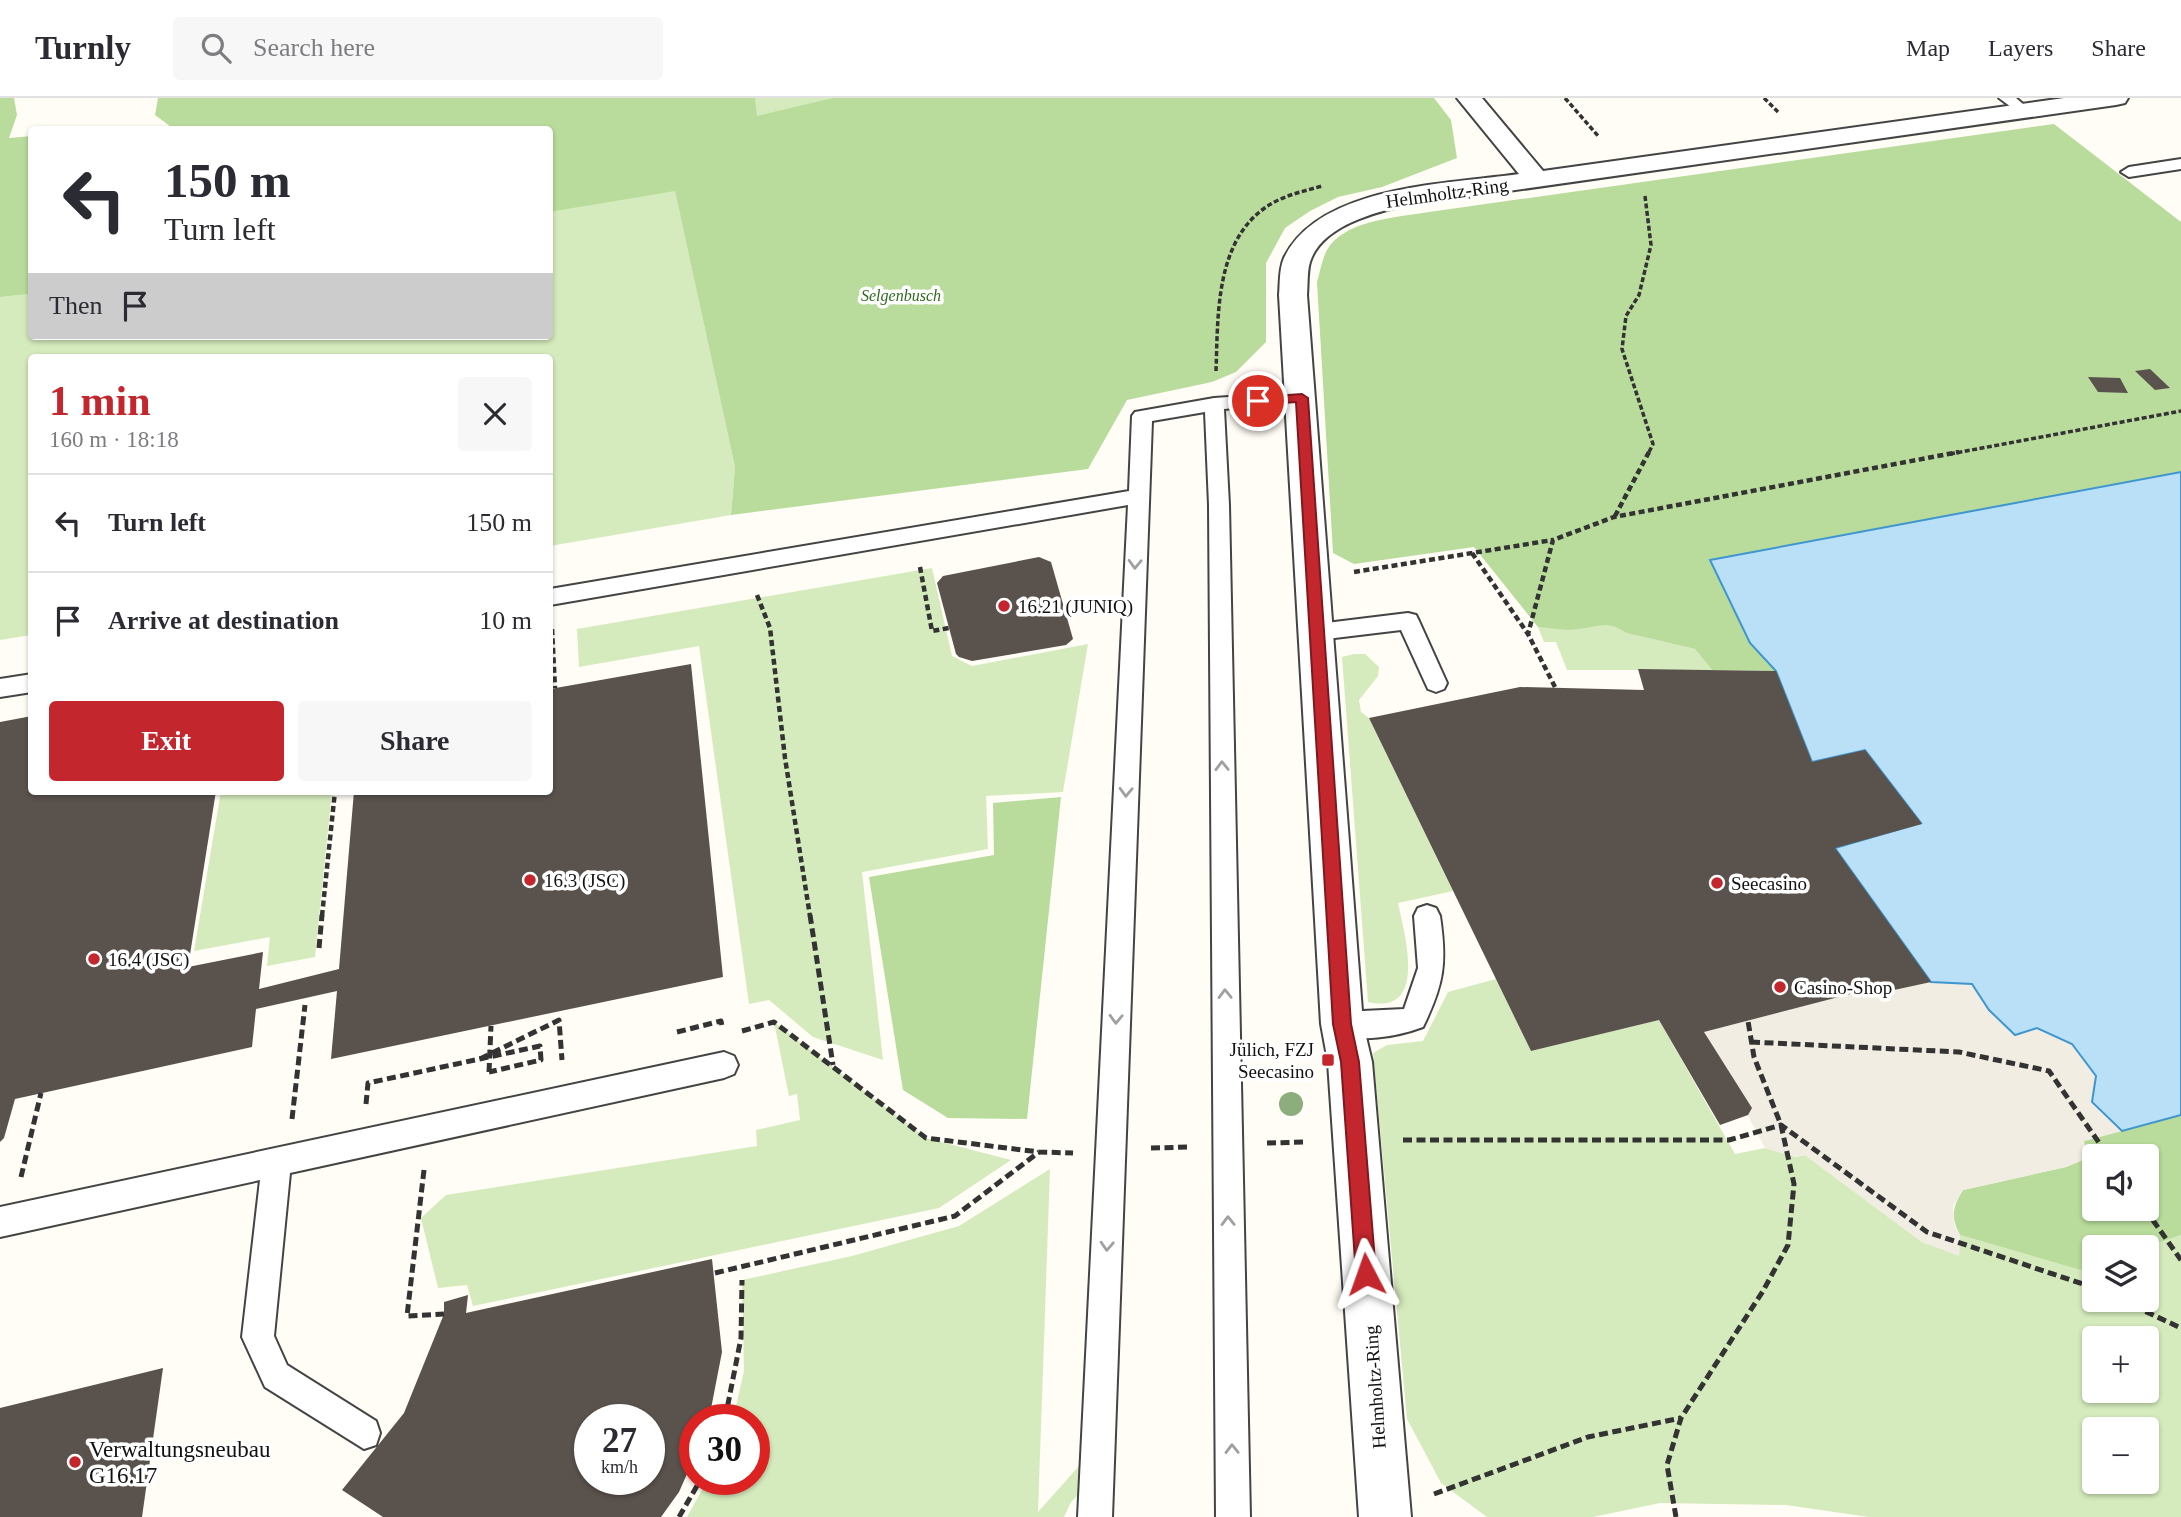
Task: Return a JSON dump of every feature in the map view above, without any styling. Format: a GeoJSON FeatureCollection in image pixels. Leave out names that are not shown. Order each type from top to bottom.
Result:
{"type":"FeatureCollection","features":[{"type":"Feature","properties":{"kind":"street"},"geometry":{"type":"LineString","coordinates":[[1469,98],[1537,180]]}},
{"type":"Feature","properties":{"kind":"street","name":"Helmholtz-Ring"},"geometry":{"type":"LineString","coordinates":[[1385,1516],[1350,1062],[1342,1024],[1318,632],[1293,295],[1297,260],[1311,238],[1365,206],[2015,105],[2116,98]]}},
{"type":"Feature","properties":{"kind":"lane"},"geometry":{"type":"LineString","coordinates":[[2129,172],[2181,164]]}},
{"type":"Feature","properties":{"kind":"lane"},"geometry":{"type":"LineString","coordinates":[[1100,1510],[1142,416],[1214,404],[1302,398]]}},
{"type":"Feature","properties":{"kind":"lane"},"geometry":{"type":"LineString","coordinates":[[1214,404],[1219,505],[1231,1515]]}},
{"type":"Feature","properties":{"kind":"lane"},"geometry":{"type":"LineString","coordinates":[[553,597],[1138,496]]}},
{"type":"Feature","properties":{"kind":"lane"},"geometry":{"type":"LineString","coordinates":[[1318,632],[1408,621],[1436,683]]}},
{"type":"Feature","properties":{"kind":"lane"},"geometry":{"type":"LineString","coordinates":[[0,688],[28,684]]}},
{"type":"Feature","properties":{"kind":"lane"},"geometry":{"type":"LineString","coordinates":[[1342,1024],[1396,1024],[1413,1018],[1430,987],[1434,966],[1427,916]]}},
{"type":"Feature","properties":{"kind":"lane"},"geometry":{"type":"LineString","coordinates":[[6,1221],[363,1143],[724,1051]]}},
{"type":"Feature","properties":{"kind":"lane"},"geometry":{"type":"LineString","coordinates":[[282,1161],[258,1337],[276,1376],[364,1433]]}},
{"type":"Feature","properties":{"kind":"path"},"geometry":{"type":"LineString","coordinates":[[1565,98],[1627,167],[1648,201],[1651,245],[1639,295],[1626,316],[1622,349],[1653,444],[1614,517]]}},
{"type":"Feature","properties":{"kind":"path"},"geometry":{"type":"LineString","coordinates":[[1528,634],[1553,540],[1614,517],[2181,411]]}},
{"type":"Feature","properties":{"kind":"path"},"geometry":{"type":"LineString","coordinates":[[1472,553],[1528,634],[1555,687]]}},
{"type":"Feature","properties":{"kind":"path"},"geometry":{"type":"LineString","coordinates":[[743,564],[771,628],[785,758],[833,1066]]}},
{"type":"Feature","properties":{"kind":"path"},"geometry":{"type":"LineString","coordinates":[[919,567],[932,631],[949,628]]}},
{"type":"Feature","properties":{"kind":"path"},"geometry":{"type":"LineString","coordinates":[[553,684],[555,688]]}},
{"type":"Feature","properties":{"kind":"path"},"geometry":{"type":"LineString","coordinates":[[319,948],[335,795]]}},
{"type":"Feature","properties":{"kind":"path"},"geometry":{"type":"LineString","coordinates":[[282,1161],[305,1005]]}},
{"type":"Feature","properties":{"kind":"path"},"geometry":{"type":"LineString","coordinates":[[480,1059],[559,1020],[562,1062],[575,1058]]}},
{"type":"Feature","properties":{"kind":"path"},"geometry":{"type":"LineString","coordinates":[[668,1034],[721,1021],[724,1051],[774,1021],[926,1138],[1060,1154]]}},
{"type":"Feature","properties":{"kind":"path"},"geometry":{"type":"LineString","coordinates":[[1676,1517],[1667,1465],[1681,1418],[1763,1291],[1788,1245],[1794,1184],[1781,1125],[1754,1057],[1748,1021]]}},
{"type":"Feature","properties":{"kind":"path"},"geometry":{"type":"LineString","coordinates":[[363,1143],[368,1083],[480,1059],[540,1045],[541,1060],[489,1072],[491,1026]]}},
{"type":"Feature","properties":{"kind":"path"},"geometry":{"type":"LineString","coordinates":[[1751,1042],[1959,1052],[2049,1071],[2100,1144]]}},
{"type":"Feature","properties":{"kind":"path"},"geometry":{"type":"LineString","coordinates":[[6,1221],[41,1093]]}},
{"type":"Feature","properties":{"kind":"path"},"geometry":{"type":"LineString","coordinates":[[1227,1145],[1356,1140],[1729,1140],[1781,1125]]}},
{"type":"Feature","properties":{"kind":"path"},"geometry":{"type":"LineString","coordinates":[[1781,1125],[1927,1232],[2082,1284]]}},
{"type":"Feature","properties":{"kind":"path"},"geometry":{"type":"LineString","coordinates":[[715,1273],[955,1216],[1039,1152]]}},
{"type":"Feature","properties":{"kind":"path"},"geometry":{"type":"LineString","coordinates":[[421,1218],[407,1316],[444,1314]]}},
{"type":"Feature","properties":{"kind":"path"},"geometry":{"type":"LineString","coordinates":[[2154,1221],[2181,1260]]}},
{"type":"Feature","properties":{"kind":"path"},"geometry":{"type":"LineString","coordinates":[[728,1404],[741,1338],[742,1280]]}},
{"type":"Feature","properties":{"kind":"path"},"geometry":{"type":"LineString","coordinates":[[2147,1312],[2181,1328]]}},
{"type":"Feature","properties":{"kind":"path"},"geometry":{"type":"LineString","coordinates":[[1385,1516],[1494,1469],[1588,1437],[1681,1418]]}},
{"type":"Feature","properties":{"kind":"path"},"geometry":{"type":"LineString","coordinates":[[679,1517],[692,1495]]}},
{"type":"Feature","properties":{"kind":"green space"},"geometry":{"type":"Polygon","coordinates":[[[0,98],[14,98],[17,115],[9,138],[28,136],[28,294],[0,297],[0,98]]]}},
{"type":"Feature","properties":{"kind":"green space","name":"Selgenbusch"},"geometry":{"type":"Polygon","coordinates":[[[158,98],[755,98],[757,116],[832,98],[1434,98],[1451,120],[1457,158],[1382,187],[1338,197],[1285,228],[1266,263],[1266,342],[1236,372],[1212,382],[1127,400],[1088,469],[731,515],[735,467],[675,191],[553,211],[553,126],[170,126],[155,115],[158,98]]]}},
{"type":"Feature","properties":{"kind":"green space"},"geometry":{"type":"Polygon","coordinates":[[[755,98],[832,98],[756,117],[755,98]]]}},
{"type":"Feature","properties":{"kind":"green space"},"geometry":{"type":"Polygon","coordinates":[[[2054,124],[2181,222],[2181,472],[1710,560],[1750,643],[1776,671],[1712,670],[1695,649],[1626,633],[1614,626],[1568,630],[1538,627],[1474,547],[1354,564],[1333,553],[1317,282],[1327,250],[1345,233],[1370,223],[1397,217],[2054,124]]]}},
{"type":"Feature","properties":{"kind":"green space"},"geometry":{"type":"Polygon","coordinates":[[[675,190],[735,467],[731,515],[553,545],[553,354],[28,354],[28,635],[0,640],[0,297],[28,294],[28,340],[553,340],[553,211],[675,190]]]}},
{"type":"Feature","properties":{"kind":"green space"},"geometry":{"type":"Polygon","coordinates":[[[932,568],[952,656],[972,666],[1088,644],[1063,792],[986,796],[988,849],[862,872],[883,1060],[813,1037],[769,1000],[749,1004],[699,646],[579,667],[577,629],[932,568]]]}},
{"type":"Feature","properties":{"kind":"green space"},"geometry":{"type":"Polygon","coordinates":[[[1602,623],[1618,627],[1626,633],[1695,649],[1712,670],[1567,670],[1556,642],[1544,642],[1538,627],[1577,629],[1602,623]]]}},
{"type":"Feature","properties":{"kind":"green space"},"geometry":{"type":"Polygon","coordinates":[[[1365,654],[1379,667],[1378,676],[1359,700],[1361,712],[1369,718],[1453,891],[1398,903],[1408,969],[1406,984],[1399,997],[1387,1003],[1368,1002],[1342,657],[1365,654]]]}},
{"type":"Feature","properties":{"kind":"green space"},"geometry":{"type":"Polygon","coordinates":[[[220,795],[332,795],[315,957],[267,966],[270,937],[194,951],[220,795]]]}},
{"type":"Feature","properties":{"kind":"green space"},"geometry":{"type":"Polygon","coordinates":[[[1061,797],[1027,1119],[948,1118],[903,1090],[869,877],[994,855],[993,803],[1061,797]]]}},
{"type":"Feature","properties":{"kind":"green space"},"geometry":{"type":"Polygon","coordinates":[[[1496,979],[1531,1051],[1659,1020],[1735,1154],[1765,1148],[1795,1157],[1805,1155],[1922,1242],[1959,1255],[1960,1235],[2082,1269],[2082,1312],[2159,1312],[2159,1243],[2181,1235],[2181,1517],[1869,1517],[1786,1505],[1660,1503],[1593,1517],[1487,1517],[1441,1483],[1407,1419],[1373,1053],[1387,1045],[1423,1041],[1448,992],[1496,979]]]}},
{"type":"Feature","properties":{"kind":"green space"},"geometry":{"type":"Polygon","coordinates":[[[774,1022],[926,1138],[1011,1160],[939,1208],[473,1306],[467,1285],[438,1288],[421,1218],[446,1195],[757,1146],[756,1130],[800,1120],[797,1094],[789,1096],[774,1022]]]}},
{"type":"Feature","properties":{"kind":"green space"},"geometry":{"type":"Polygon","coordinates":[[[2181,1115],[2181,1235],[2159,1243],[2159,1235],[2082,1235],[2080,1270],[1960,1235],[1954,1212],[1963,1190],[2066,1167],[2082,1160],[2082,1221],[2159,1221],[2159,1144],[2084,1144],[2083,1141],[2181,1115]]]}},
{"type":"Feature","properties":{"kind":"green space"},"geometry":{"type":"Polygon","coordinates":[[[1050,1169],[1038,1512],[1080,1465],[1079,1494],[1071,1502],[1064,1517],[687,1517],[699,1495],[770,1495],[770,1404],[736,1404],[744,1371],[742,1280],[852,1256],[959,1226],[1050,1169]]]}},
{"type":"Feature","properties":{"kind":"shaded area"},"geometry":{"type":"Polygon","coordinates":[[[1931,982],[1972,984],[1989,1010],[2072,1044],[2096,1076],[2092,1102],[2122,1131],[2084,1141],[2082,1160],[2066,1167],[1963,1190],[1953,1206],[1954,1225],[1960,1235],[1959,1256],[1922,1242],[1805,1155],[1795,1157],[1765,1148],[1704,1032],[1858,992],[1862,997],[1931,982]]]}},
{"type":"Feature","properties":{"kind":"water"},"geometry":{"type":"Polygon","coordinates":[[[2181,472],[2181,1115],[2122,1131],[2092,1102],[2096,1076],[2072,1044],[2037,1028],[2015,1035],[1989,1010],[1972,984],[1931,982],[1835,848],[1921,823],[1865,750],[1812,762],[1776,671],[1750,643],[1710,560],[2181,472]]]}},
{"type":"Feature","properties":{"kind":"building"},"geometry":{"type":"Polygon","coordinates":[[[2150,369],[2170,388],[2155,390],[2135,371],[2150,369]]]}},
{"type":"Feature","properties":{"kind":"building"},"geometry":{"type":"Polygon","coordinates":[[[2088,377],[2120,378],[2128,393],[2098,392],[2088,377]]]}},
{"type":"Feature","properties":{"kind":"building","name":"16.21 (JUNIQ)"},"geometry":{"type":"Polygon","coordinates":[[[1039,557],[1051,562],[1073,639],[1066,645],[972,661],[959,657],[937,583],[943,576],[1039,557]]]}},
{"type":"Feature","properties":{"kind":"building"},"geometry":{"type":"Polygon","coordinates":[[[691,664],[723,977],[331,1059],[337,991],[256,1009],[252,1047],[15,1099],[4,1138],[0,1142],[0,722],[28,717],[28,795],[215,795],[188,967],[263,952],[259,989],[339,969],[354,795],[553,795],[553,688],[691,664]]]}},
{"type":"Feature","properties":{"kind":"building"},"geometry":{"type":"Polygon","coordinates":[[[1638,669],[1776,671],[1812,762],[1865,750],[1922,824],[1835,848],[1931,982],[1862,997],[1858,992],[1704,1032],[1752,1108],[1748,1115],[1720,1125],[1659,1020],[1531,1051],[1369,718],[1520,687],[1644,690],[1638,669]]]}},
{"type":"Feature","properties":{"kind":"building"},"geometry":{"type":"Polygon","coordinates":[[[712,1259],[722,1352],[712,1404],[679,1404],[679,1492],[661,1517],[383,1517],[342,1490],[404,1413],[444,1314],[444,1302],[468,1295],[466,1313],[712,1259]]]}},
{"type":"Feature","properties":{"kind":"building","name":"Verwaltungsneubau G16.17"},"geometry":{"type":"Polygon","coordinates":[[[163,1368],[142,1517],[0,1517],[0,1408],[163,1368]]]}},
{"type":"Feature","properties":{"kind":"place","name":"16.21 (JUNIQ)"},"geometry":{"type":"Point","coordinates":[1004,606]}},
{"type":"Feature","properties":{"kind":"place","name":"16.3 (JSC)"},"geometry":{"type":"Point","coordinates":[530,880]}},
{"type":"Feature","properties":{"kind":"place","name":"Seecasino"},"geometry":{"type":"Point","coordinates":[1717,883]}},
{"type":"Feature","properties":{"kind":"place","name":"16.4 (JSC)"},"geometry":{"type":"Point","coordinates":[94,959]}},
{"type":"Feature","properties":{"kind":"place","name":"Casino-Shop"},"geometry":{"type":"Point","coordinates":[1780,987]}},
{"type":"Feature","properties":{"kind":"place","name":"Jülich, FZJ Seecasino"},"geometry":{"type":"Point","coordinates":[1328,1060]}},
{"type":"Feature","properties":{"kind":"place","name":"Verwaltungsneubau G16.17"},"geometry":{"type":"Point","coordinates":[75,1462]}},
{"type":"Feature","properties":{"kind":"route"},"geometry":{"type":"LineString","coordinates":[[1258,401],[1302,398],[1342,1024],[1350,1062],[1366,1274]]}}]}
